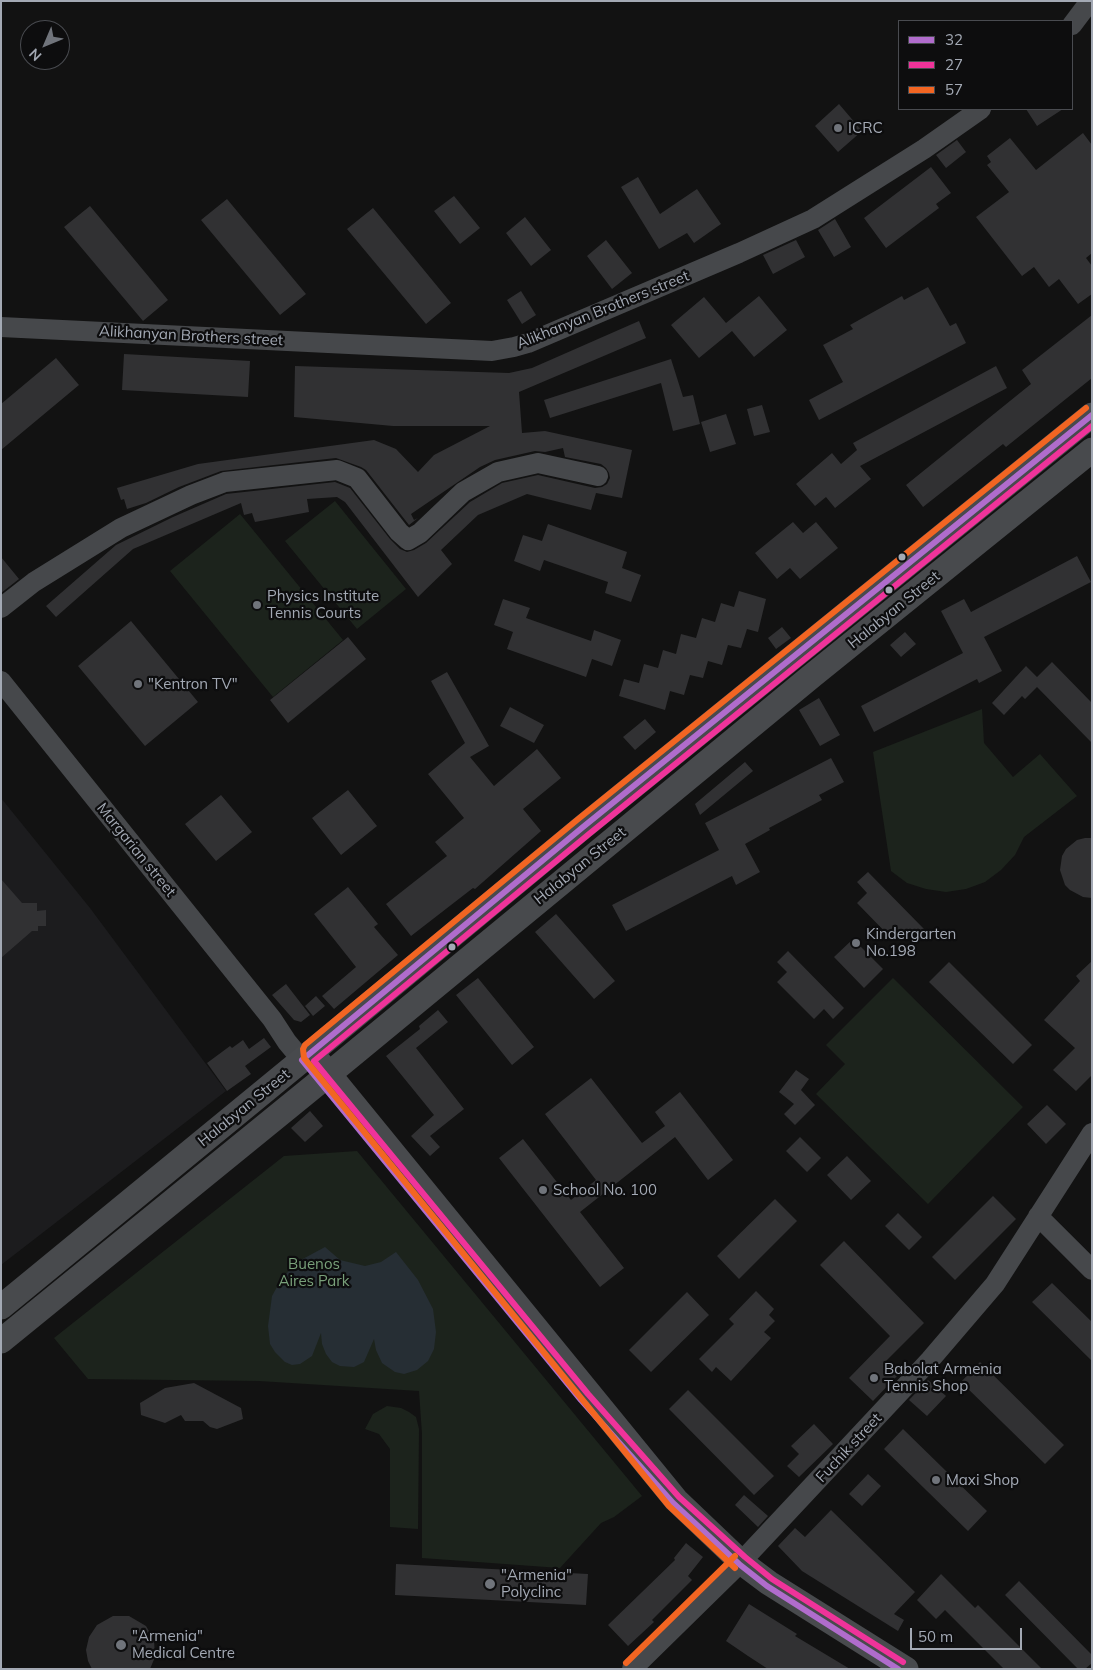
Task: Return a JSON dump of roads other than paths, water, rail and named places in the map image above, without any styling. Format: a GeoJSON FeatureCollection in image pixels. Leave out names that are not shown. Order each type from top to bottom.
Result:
{"type":"FeatureCollection","features":[{"type":"Feature","properties":{"kind":"main road","name":"Halabyan Street"},"geometry":{"type":"LineString","coordinates":[[1,1307],[583,827],[1092,416]]}},
{"type":"Feature","properties":{"kind":"main road"},"geometry":{"type":"LineString","coordinates":[[1053,447],[1051,456],[1053,462],[1061,468],[1071,467]]}},
{"type":"Feature","properties":{"kind":"main road","name":"Halabyan Street"},"geometry":{"type":"LineString","coordinates":[[1,1341],[324,1078],[805,681],[1092,450]]}},
{"type":"Feature","properties":{"kind":"main road","name":"Margarian street"},"geometry":{"type":"LineString","coordinates":[[306,1056],[676,1500],[740,1563],[767,1586],[898,1669]]}},
{"type":"Feature","properties":{"kind":"main road","name":"Margarian street"},"geometry":{"type":"LineString","coordinates":[[740,1563],[906,1669]]}},
{"type":"Feature","properties":{"kind":"street"},"geometry":{"type":"LineString","coordinates":[[1073,24],[1090,1]]}},
{"type":"Feature","properties":{"kind":"street","name":"Alikhanyan Brothers street"},"geometry":{"type":"LineString","coordinates":[[1,327],[492,351],[514,347],[528,343],[813,220],[924,149],[980,110]]}},
{"type":"Feature","properties":{"kind":"street"},"geometry":{"type":"LineString","coordinates":[[1,608],[34,582],[121,528],[190,495],[225,482],[336,470],[357,478],[399,532],[408,540],[420,533],[463,492],[498,472],[538,463],[598,476]]}},
{"type":"Feature","properties":{"kind":"street","name":"Margarian street"},"geometry":{"type":"LineString","coordinates":[[1,681],[272,1019],[297,1034],[306,1056]]}},
{"type":"Feature","properties":{"kind":"street","name":"Fuchik street"},"geometry":{"type":"LineString","coordinates":[[632,1669],[740,1563],[921,1371],[995,1284],[1092,1133]]}},
{"type":"Feature","properties":{"kind":"street"},"geometry":{"type":"LineString","coordinates":[[1038,1216],[1092,1270]]}},
{"type":"Feature","properties":{"kind":"place","name":"ICRC"},"geometry":{"type":"Point","coordinates":[838,128]}},
{"type":"Feature","properties":{"kind":"place","name":"Physics Institute Tennis Courts"},"geometry":{"type":"Point","coordinates":[257,605]}},
{"type":"Feature","properties":{"kind":"place","name":"\"Kentron TV\""},"geometry":{"type":"Point","coordinates":[138,684]}},
{"type":"Feature","properties":{"kind":"place","name":"Kindergarten No.198"},"geometry":{"type":"Point","coordinates":[856,943]}},
{"type":"Feature","properties":{"kind":"place","name":"School No. 100"},"geometry":{"type":"Point","coordinates":[543,1190]}},
{"type":"Feature","properties":{"kind":"place","name":"Babolat Armenia Tennis Shop"},"geometry":{"type":"Point","coordinates":[874,1378]}},
{"type":"Feature","properties":{"kind":"place","name":"Maxi Shop"},"geometry":{"type":"Point","coordinates":[936,1480]}},
{"type":"Feature","properties":{"kind":"place","name":"\"Armenia\" Polyclinc"},"geometry":{"type":"Point","coordinates":[490,1584]}},
{"type":"Feature","properties":{"kind":"place","name":"\"Armenia\" Medical Centre"},"geometry":{"type":"Point","coordinates":[121,1645]}},
{"type":"Feature","properties":{"kind":"park label","name":"Buenos Aires Park"},"geometry":{"type":"Point","coordinates":[314,1272]}}]}
